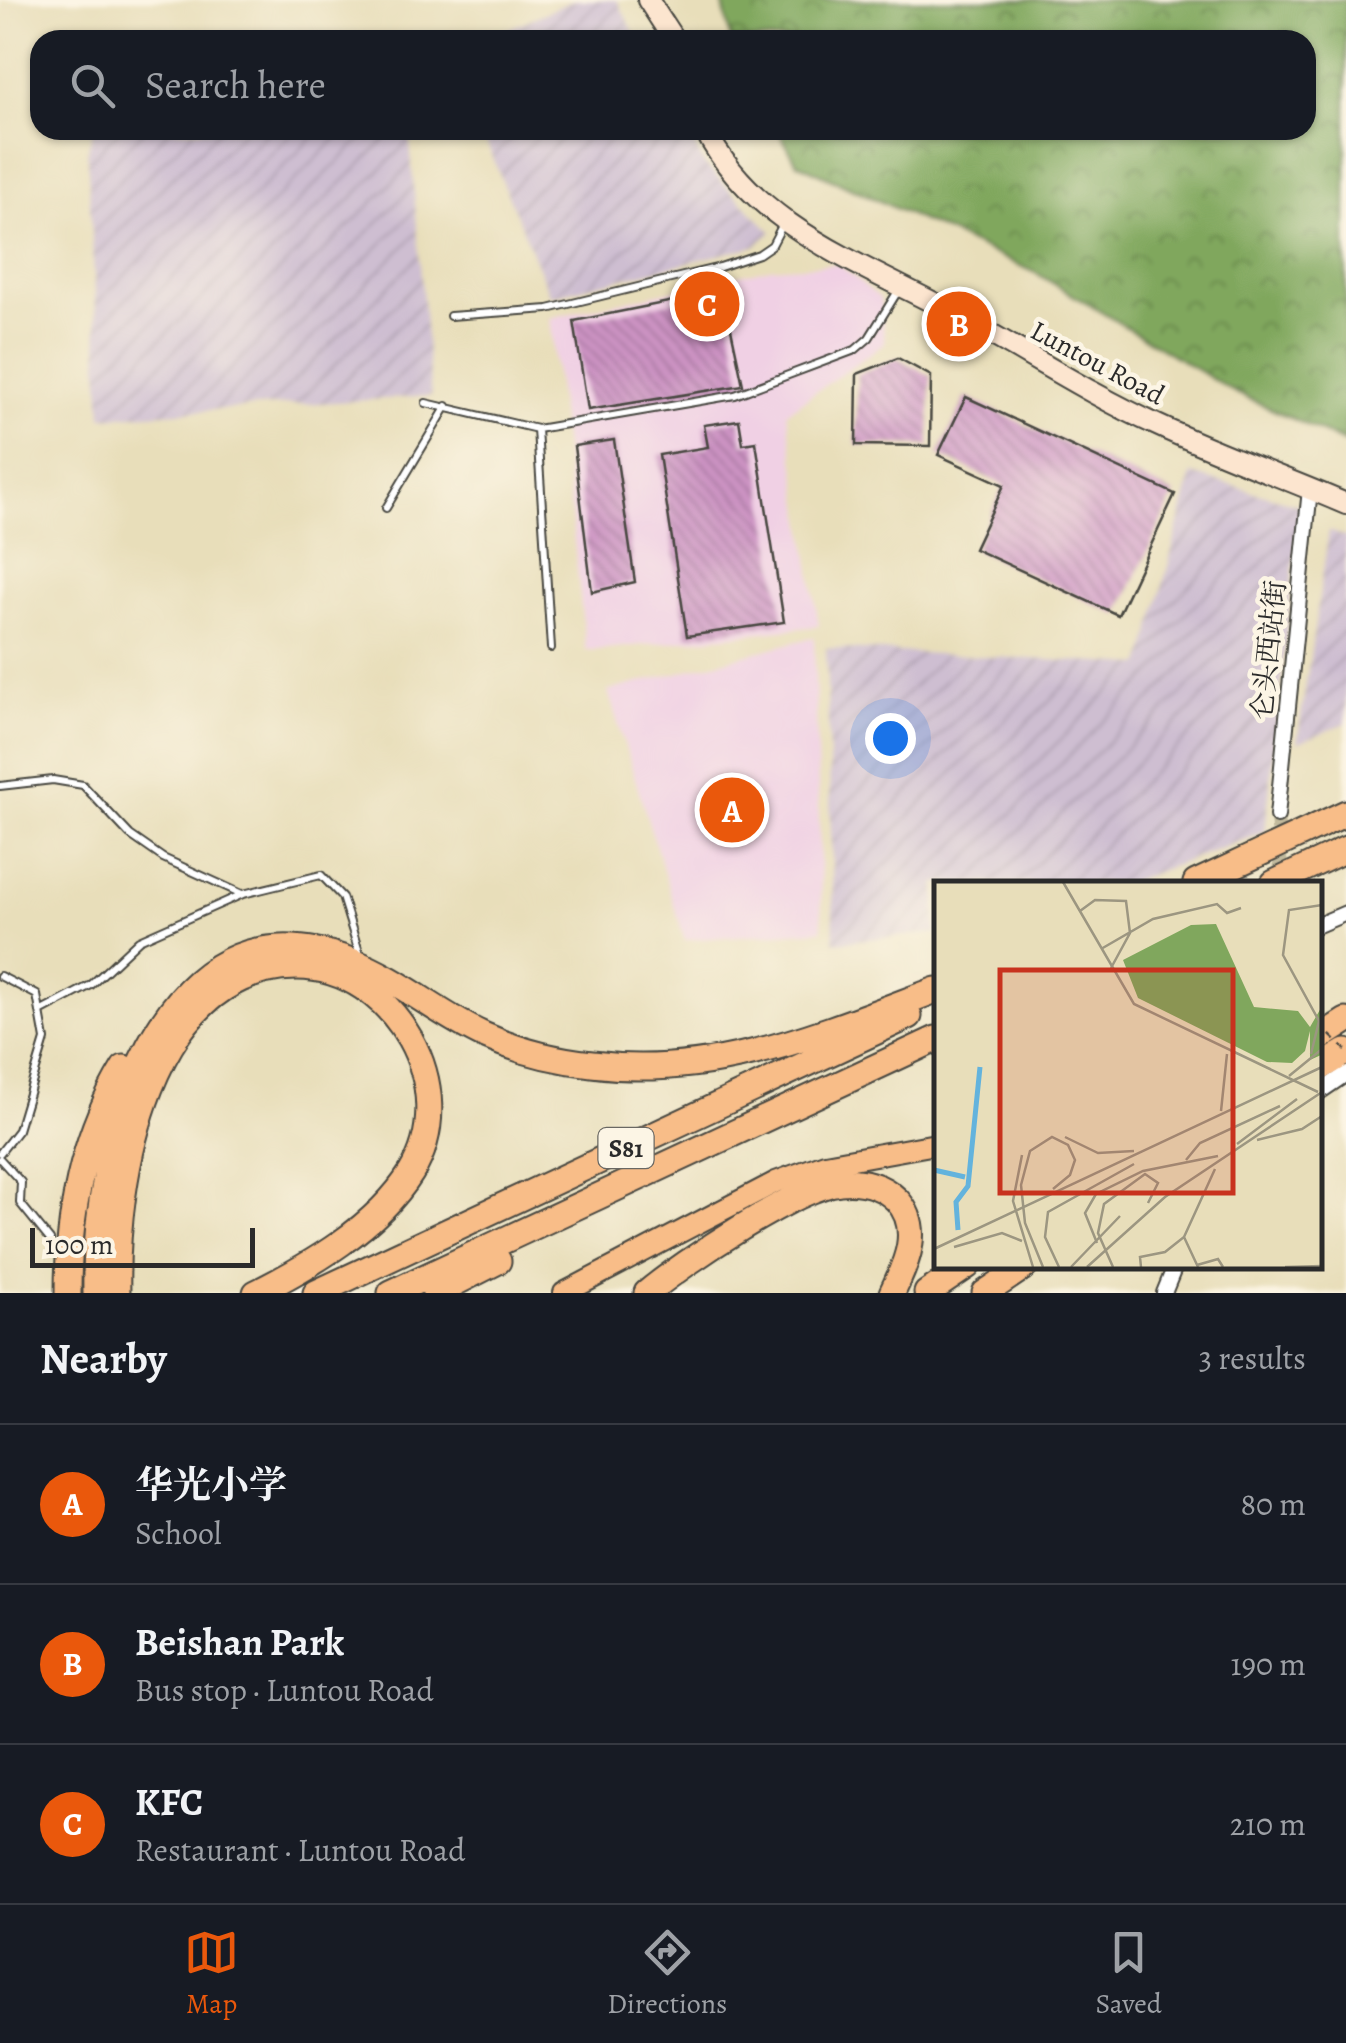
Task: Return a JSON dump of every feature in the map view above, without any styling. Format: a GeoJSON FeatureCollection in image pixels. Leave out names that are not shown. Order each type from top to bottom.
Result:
{"type":"FeatureCollection","features":[{"type":"Feature","properties":{"kind":"highway"},"geometry":{"type":"LineString","coordinates":[[1200,881],[1346,813]]}},
{"type":"Feature","properties":{"kind":"highway"},"geometry":{"type":"LineString","coordinates":[[1278,881],[1346,849]]}},
{"type":"Feature","properties":{"kind":"highway"},"geometry":{"type":"LineString","coordinates":[[96,1293],[100,1214],[112,1144],[140,1065],[180,996],[232,960],[270,950],[306,948],[364,967],[510,1046],[567,1061],[626,1068],[686,1066],[766,1052],[934,991]]}},
{"type":"Feature","properties":{"kind":"highway"},"geometry":{"type":"LineString","coordinates":[[68,1293],[76,1198],[112,1144],[143,1111],[168,1050],[198,1008],[242,979],[270,970],[298,967],[327,972],[354,983],[392,1014],[418,1054],[431,1100],[423,1150],[400,1189],[382,1208],[328,1250],[256,1293]]}},
{"type":"Feature","properties":{"kind":"highway","name":"S81"},"geometry":{"type":"LineString","coordinates":[[316,1293],[934,1005]]}},
{"type":"Feature","properties":{"kind":"highway"},"geometry":{"type":"LineString","coordinates":[[1321,1037],[1346,1021]]}},
{"type":"Feature","properties":{"kind":"highway"},"geometry":{"type":"LineString","coordinates":[[435,1293],[928,1042]]}},
{"type":"Feature","properties":{"kind":"highway","name":"S81"},"geometry":{"type":"LineString","coordinates":[[391,1293],[928,1042]]}},
{"type":"Feature","properties":{"kind":"highway"},"geometry":{"type":"LineString","coordinates":[[1321,1068],[1346,1051]]}},
{"type":"Feature","properties":{"kind":"highway"},"geometry":{"type":"LineString","coordinates":[[112,1144],[120,1219],[117,1293]]}},
{"type":"Feature","properties":{"kind":"highway"},"geometry":{"type":"LineString","coordinates":[[646,1293],[780,1206],[839,1182],[876,1185],[900,1203],[908,1218],[910,1249],[892,1293]]}},
{"type":"Feature","properties":{"kind":"highway"},"geometry":{"type":"LineString","coordinates":[[927,1293],[964,1268]]}},
{"type":"Feature","properties":{"kind":"highway"},"geometry":{"type":"LineString","coordinates":[[985,1293],[1022,1268]]}},
{"type":"Feature","properties":{"kind":"main road"},"geometry":{"type":"LineString","coordinates":[[564,1293],[776,1182],[825,1164],[934,1144]]}},
{"type":"Feature","properties":{"kind":"street"},"geometry":{"type":"LineString","coordinates":[[648,0],[663,30]]}},
{"type":"Feature","properties":{"kind":"street","name":"Luntou Road"},"geometry":{"type":"LineString","coordinates":[[710,140],[739,183],[784,221],[1110,402],[1346,504]]}},
{"type":"Feature","properties":{"kind":"street","name":"Luntou Road"},"geometry":{"type":"LineString","coordinates":[[721,140],[734,163],[753,184],[770,200],[802,219],[1108,389],[1346,493]]}},
{"type":"Feature","properties":{"kind":"street","name":"仑头西站街"},"geometry":{"type":"LineString","coordinates":[[1277,816],[1310,488]]}},
{"type":"Feature","properties":{"kind":"street"},"geometry":{"type":"LineString","coordinates":[[1321,924],[1346,913]]}},
{"type":"Feature","properties":{"kind":"street"},"geometry":{"type":"LineString","coordinates":[[1321,1091],[1346,1074]]}},
{"type":"Feature","properties":{"kind":"street"},"geometry":{"type":"LineString","coordinates":[[1164,1293],[1174,1268]]}},
{"type":"Feature","properties":{"kind":"lane"},"geometry":{"type":"LineString","coordinates":[[450,316],[548,309],[720,267],[759,254],[772,245],[784,221]]}},
{"type":"Feature","properties":{"kind":"lane"},"geometry":{"type":"LineString","coordinates":[[426,403],[537,429],[735,395],[855,350],[869,338],[902,285]]}},
{"type":"Feature","properties":{"kind":"lane"},"geometry":{"type":"LineString","coordinates":[[386,508],[447,406]]}},
{"type":"Feature","properties":{"kind":"lane"},"geometry":{"type":"LineString","coordinates":[[537,429],[551,648]]}},
{"type":"Feature","properties":{"kind":"lane"},"geometry":{"type":"LineString","coordinates":[[0,786],[53,780],[83,786],[130,835],[163,858],[243,894]]}},
{"type":"Feature","properties":{"kind":"lane"},"geometry":{"type":"LineString","coordinates":[[40,1012],[91,985],[140,940],[243,894],[321,875],[342,896],[364,967]]}},
{"type":"Feature","properties":{"kind":"lane"},"geometry":{"type":"LineString","coordinates":[[0,976],[37,995],[45,1040],[18,1130],[0,1156],[21,1182],[20,1202],[50,1240]]}},
{"type":"Feature","properties":{"kind":"path"},"geometry":{"type":"LineString","coordinates":[[1321,1027],[1346,1051]]}},
{"type":"Feature","properties":{"kind":"shaded area"},"geometry":{"type":"Polygon","coordinates":[[[574,0],[617,0],[633,30],[506,30],[574,0]]]}},
{"type":"Feature","properties":{"kind":"shaded area"},"geometry":{"type":"Polygon","coordinates":[[[90,140],[410,140],[431,396],[102,417],[87,153],[90,140]]]}},
{"type":"Feature","properties":{"kind":"shaded area"},"geometry":{"type":"Polygon","coordinates":[[[485,140],[691,140],[704,164],[772,232],[755,246],[550,296],[485,140]]]}},
{"type":"Feature","properties":{"kind":"shaded area"},"geometry":{"type":"Polygon","coordinates":[[[838,264],[880,298],[885,343],[787,412],[819,626],[586,651],[550,318],[771,268],[838,264]]]}},
{"type":"Feature","properties":{"kind":"shaded area"},"geometry":{"type":"Polygon","coordinates":[[[1192,474],[1300,505],[1265,832],[1132,881],[934,881],[934,933],[834,942],[826,648],[1142,665],[1192,474]]]}},
{"type":"Feature","properties":{"kind":"shaded area"},"geometry":{"type":"Polygon","coordinates":[[[1329,531],[1346,537],[1346,723],[1297,743],[1329,531]]]}},
{"type":"Feature","properties":{"kind":"shaded area"},"geometry":{"type":"Polygon","coordinates":[[[814,637],[822,930],[685,940],[608,691],[814,637]]]}},
{"type":"Feature","properties":{"kind":"green space"},"geometry":{"type":"Polygon","coordinates":[[[722,0],[1346,0],[1346,443],[1234,392],[1036,273],[797,163],[784,140],[1316,140],[1316,30],[729,30],[722,0]]]}},
{"type":"Feature","properties":{"kind":"building"},"geometry":{"type":"Polygon","coordinates":[[[723,291],[743,385],[588,410],[574,321],[723,291]]]}},
{"type":"Feature","properties":{"kind":"building"},"geometry":{"type":"Polygon","coordinates":[[[898,358],[931,376],[930,446],[856,445],[857,374],[898,358]]]}},
{"type":"Feature","properties":{"kind":"building"},"geometry":{"type":"Polygon","coordinates":[[[966,397],[1175,494],[1118,615],[974,549],[1004,485],[938,455],[966,397]]]}},
{"type":"Feature","properties":{"kind":"building"},"geometry":{"type":"Polygon","coordinates":[[[739,420],[743,444],[756,442],[784,622],[687,636],[659,455],[708,447],[704,425],[739,420]]]}},
{"type":"Feature","properties":{"kind":"building"},"geometry":{"type":"Polygon","coordinates":[[[614,440],[635,582],[592,592],[574,446],[614,440]]]}},
{"type":"Feature","properties":{"kind":"tunnel"},"geometry":{"type":"LineString","coordinates":[[1277,816],[1282,881]]}},
{"type":"Feature","properties":{"kind":"place","name":"KFC"},"geometry":{"type":"Point","coordinates":[707,304]}},
{"type":"Feature","properties":{"kind":"place","name":"Beishan Park"},"geometry":{"type":"Point","coordinates":[959,324]}},
{"type":"Feature","properties":{"kind":"place","name":"华光小学"},"geometry":{"type":"Point","coordinates":[732,810]}}]}
